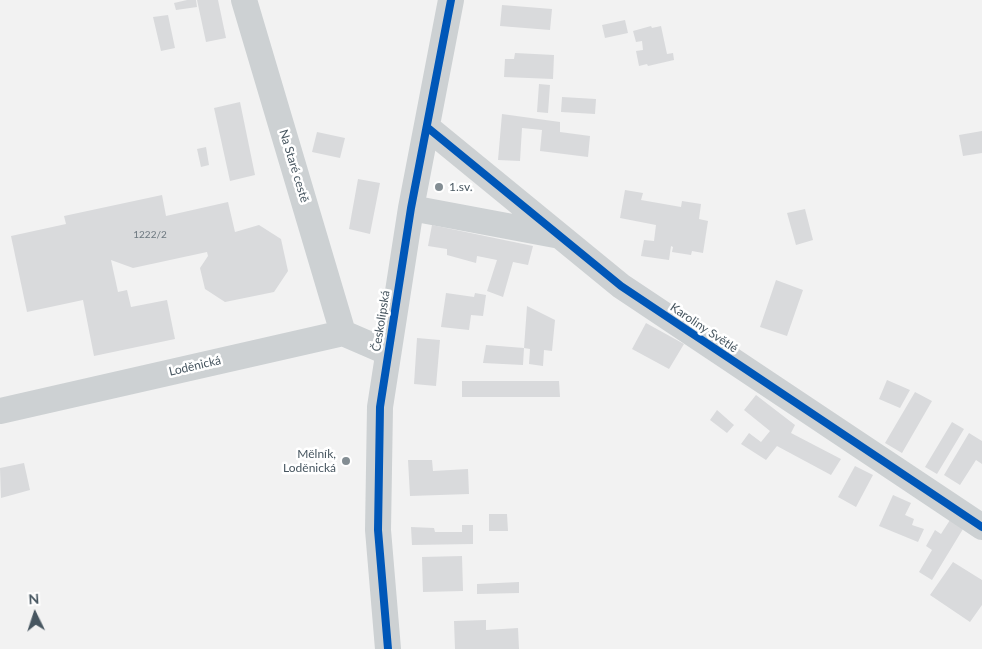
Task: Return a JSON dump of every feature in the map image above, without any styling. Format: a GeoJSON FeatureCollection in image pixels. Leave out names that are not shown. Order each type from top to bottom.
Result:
{"type":"FeatureCollection","features":[{"type":"Feature","properties":{"kind":"street","name":"Na Staré cestě"},"geometry":{"type":"LineString","coordinates":[[244,0],[343,333]]}},
{"type":"Feature","properties":{"kind":"street","name":"Českolipská"},"geometry":{"type":"LineString","coordinates":[[388,649],[378,530],[380,407],[387,352],[411,208],[428,128],[451,0]]}},
{"type":"Feature","properties":{"kind":"street","name":"Karoliny Světlé"},"geometry":{"type":"LineString","coordinates":[[428,128],[621,286],[982,527]]}},
{"type":"Feature","properties":{"kind":"street","name":"Karoliny Světlé"},"geometry":{"type":"LineString","coordinates":[[411,208],[558,235]]}},
{"type":"Feature","properties":{"kind":"street"},"geometry":{"type":"LineString","coordinates":[[343,333],[387,352]]}},
{"type":"Feature","properties":{"kind":"street","name":"Loděnická"},"geometry":{"type":"LineString","coordinates":[[0,411],[343,333]]}},
{"type":"Feature","properties":{"kind":"building"},"geometry":{"type":"Polygon","coordinates":[[[196,0],[197,7],[176,10],[174,3],[196,0]]]}},
{"type":"Feature","properties":{"kind":"building"},"geometry":{"type":"Polygon","coordinates":[[[197,0],[218,0],[226,38],[206,42],[197,0]]]}},
{"type":"Feature","properties":{"kind":"building"},"geometry":{"type":"Polygon","coordinates":[[[502,5],[552,9],[550,30],[500,26],[502,5]]]}},
{"type":"Feature","properties":{"kind":"building"},"geometry":{"type":"Polygon","coordinates":[[[168,15],[175,48],[161,51],[153,17],[168,15]]]}},
{"type":"Feature","properties":{"kind":"building"},"geometry":{"type":"Polygon","coordinates":[[[625,20],[628,33],[605,38],[602,25],[625,20]]]}},
{"type":"Feature","properties":{"kind":"building"},"geometry":{"type":"Polygon","coordinates":[[[651,26],[652,28],[661,26],[667,54],[673,53],[674,60],[648,66],[647,64],[639,66],[636,51],[643,50],[642,41],[636,42],[633,31],[651,26]]]}},
{"type":"Feature","properties":{"kind":"building"},"geometry":{"type":"Polygon","coordinates":[[[515,53],[554,55],[553,79],[504,77],[505,59],[514,59],[515,53]]]}},
{"type":"Feature","properties":{"kind":"building"},"geometry":{"type":"Polygon","coordinates":[[[539,84],[550,85],[548,113],[537,112],[539,84]]]}},
{"type":"Feature","properties":{"kind":"building"},"geometry":{"type":"Polygon","coordinates":[[[562,97],[596,99],[595,114],[561,112],[562,97]]]}},
{"type":"Feature","properties":{"kind":"building"},"geometry":{"type":"Polygon","coordinates":[[[240,102],[255,175],[230,181],[214,108],[240,102]]]}},
{"type":"Feature","properties":{"kind":"building"},"geometry":{"type":"Polygon","coordinates":[[[502,114],[560,122],[560,132],[590,136],[588,157],[540,151],[542,130],[522,128],[520,161],[498,160],[502,114]]]}},
{"type":"Feature","properties":{"kind":"building"},"geometry":{"type":"Polygon","coordinates":[[[982,131],[982,153],[963,156],[959,135],[982,131]]]}},
{"type":"Feature","properties":{"kind":"building"},"geometry":{"type":"Polygon","coordinates":[[[317,132],[345,138],[340,158],[312,152],[317,132]]]}},
{"type":"Feature","properties":{"kind":"building"},"geometry":{"type":"Polygon","coordinates":[[[206,147],[209,165],[201,167],[197,149],[206,147]]]}},
{"type":"Feature","properties":{"kind":"building"},"geometry":{"type":"Polygon","coordinates":[[[358,179],[380,183],[370,234],[349,229],[358,179]]]}},
{"type":"Feature","properties":{"kind":"building"},"geometry":{"type":"Polygon","coordinates":[[[625,190],[643,193],[641,200],[681,207],[682,201],[701,204],[699,219],[708,221],[703,253],[692,251],[691,255],[672,252],[673,247],[671,246],[669,260],[641,256],[644,240],[654,241],[656,225],[620,218],[625,190]]]}},
{"type":"Feature","properties":{"kind":"building"},"geometry":{"type":"Polygon","coordinates":[[[162,195],[166,216],[228,202],[235,232],[259,225],[281,239],[288,271],[274,292],[225,302],[205,289],[200,268],[208,256],[207,252],[133,268],[111,260],[118,292],[127,290],[131,307],[167,300],[175,339],[94,356],[83,300],[27,312],[11,236],[66,224],[64,216],[162,195]]]}},
{"type":"Feature","properties":{"kind":"building"},"geometry":{"type":"Polygon","coordinates":[[[805,209],[813,240],[796,245],[787,213],[805,209]]]}},
{"type":"Feature","properties":{"kind":"building"},"geometry":{"type":"Polygon","coordinates":[[[432,225],[533,246],[528,265],[513,262],[503,297],[487,291],[497,260],[477,256],[476,263],[447,255],[447,249],[428,246],[432,225]]]}},
{"type":"Feature","properties":{"kind":"building"},"geometry":{"type":"Polygon","coordinates":[[[776,280],[803,290],[787,336],[760,327],[776,280]]]}},
{"type":"Feature","properties":{"kind":"building"},"geometry":{"type":"Polygon","coordinates":[[[446,293],[474,297],[475,293],[486,295],[483,316],[471,315],[469,330],[441,327],[446,293]]]}},
{"type":"Feature","properties":{"kind":"building"},"geometry":{"type":"Polygon","coordinates":[[[527,306],[555,320],[552,351],[544,350],[543,366],[529,364],[530,349],[524,348],[527,306]]]}},
{"type":"Feature","properties":{"kind":"building"},"geometry":{"type":"Polygon","coordinates":[[[646,323],[684,344],[669,369],[632,349],[646,323]]]}},
{"type":"Feature","properties":{"kind":"building"},"geometry":{"type":"Polygon","coordinates":[[[417,338],[440,340],[436,386],[414,384],[417,338]]]}},
{"type":"Feature","properties":{"kind":"building"},"geometry":{"type":"Polygon","coordinates":[[[486,345],[524,348],[523,365],[483,363],[486,345]]]}},
{"type":"Feature","properties":{"kind":"building"},"geometry":{"type":"Polygon","coordinates":[[[887,380],[910,390],[900,408],[879,399],[887,380]]]}},
{"type":"Feature","properties":{"kind":"building"},"geometry":{"type":"Polygon","coordinates":[[[462,381],[559,381],[560,397],[462,397],[462,381]]]}},
{"type":"Feature","properties":{"kind":"building"},"geometry":{"type":"Polygon","coordinates":[[[915,392],[932,401],[902,453],[885,443],[915,392]]]}},
{"type":"Feature","properties":{"kind":"building"},"geometry":{"type":"Polygon","coordinates":[[[756,395],[795,425],[791,433],[841,459],[831,475],[777,446],[766,460],[741,444],[749,433],[761,442],[770,431],[744,410],[756,395]]]}},
{"type":"Feature","properties":{"kind":"building"},"geometry":{"type":"Polygon","coordinates":[[[717,410],[734,425],[727,433],[710,420],[717,410]]]}},
{"type":"Feature","properties":{"kind":"building"},"geometry":{"type":"Polygon","coordinates":[[[952,422],[964,429],[937,474],[925,467],[952,422]]]}},
{"type":"Feature","properties":{"kind":"building"},"geometry":{"type":"Polygon","coordinates":[[[969,433],[982,441],[982,464],[976,460],[960,485],[944,475],[969,433]]]}},
{"type":"Feature","properties":{"kind":"building"},"geometry":{"type":"Polygon","coordinates":[[[408,460],[432,460],[433,471],[468,469],[469,494],[410,496],[408,460]]]}},
{"type":"Feature","properties":{"kind":"building"},"geometry":{"type":"Polygon","coordinates":[[[24,463],[30,490],[1,498],[0,468],[24,463]]]}},
{"type":"Feature","properties":{"kind":"building"},"geometry":{"type":"Polygon","coordinates":[[[855,466],[873,475],[856,507],[838,497],[855,466]]]}},
{"type":"Feature","properties":{"kind":"building"},"geometry":{"type":"Polygon","coordinates":[[[893,495],[911,503],[905,515],[914,519],[912,525],[924,529],[918,542],[879,526],[893,495]]]}},
{"type":"Feature","properties":{"kind":"building"},"geometry":{"type":"Polygon","coordinates":[[[489,514],[507,514],[508,531],[489,531],[489,514]]]}},
{"type":"Feature","properties":{"kind":"building"},"geometry":{"type":"Polygon","coordinates":[[[950,520],[963,529],[932,580],[919,572],[932,550],[926,546],[935,530],[941,534],[950,520]]]}},
{"type":"Feature","properties":{"kind":"building"},"geometry":{"type":"Polygon","coordinates":[[[462,525],[473,525],[473,544],[412,545],[411,527],[434,528],[435,532],[462,532],[462,525]]]}},
{"type":"Feature","properties":{"kind":"building"},"geometry":{"type":"Polygon","coordinates":[[[462,556],[463,591],[423,592],[422,557],[462,556]]]}},
{"type":"Feature","properties":{"kind":"building"},"geometry":{"type":"Polygon","coordinates":[[[953,562],[982,580],[982,605],[970,622],[930,595],[953,562]]]}},
{"type":"Feature","properties":{"kind":"building"},"geometry":{"type":"Polygon","coordinates":[[[519,582],[519,593],[477,594],[477,584],[519,582]]]}},
{"type":"Feature","properties":{"kind":"building"},"geometry":{"type":"Polygon","coordinates":[[[486,620],[486,630],[518,628],[519,649],[455,649],[454,621],[486,620]]]}},
{"type":"Feature","properties":{"kind":"cycle path"},"geometry":{"type":"LineString","coordinates":[[388,649],[378,530],[380,407],[411,208],[451,0]]}},
{"type":"Feature","properties":{"kind":"cycle path"},"geometry":{"type":"LineString","coordinates":[[428,128],[621,286],[982,527]]}},
{"type":"Feature","properties":{"kind":"place","name":"1.sv."},"geometry":{"type":"Point","coordinates":[439,187]}},
{"type":"Feature","properties":{"kind":"place","name":"Mělník, Loděnická"},"geometry":{"type":"Point","coordinates":[346,461]}}]}
